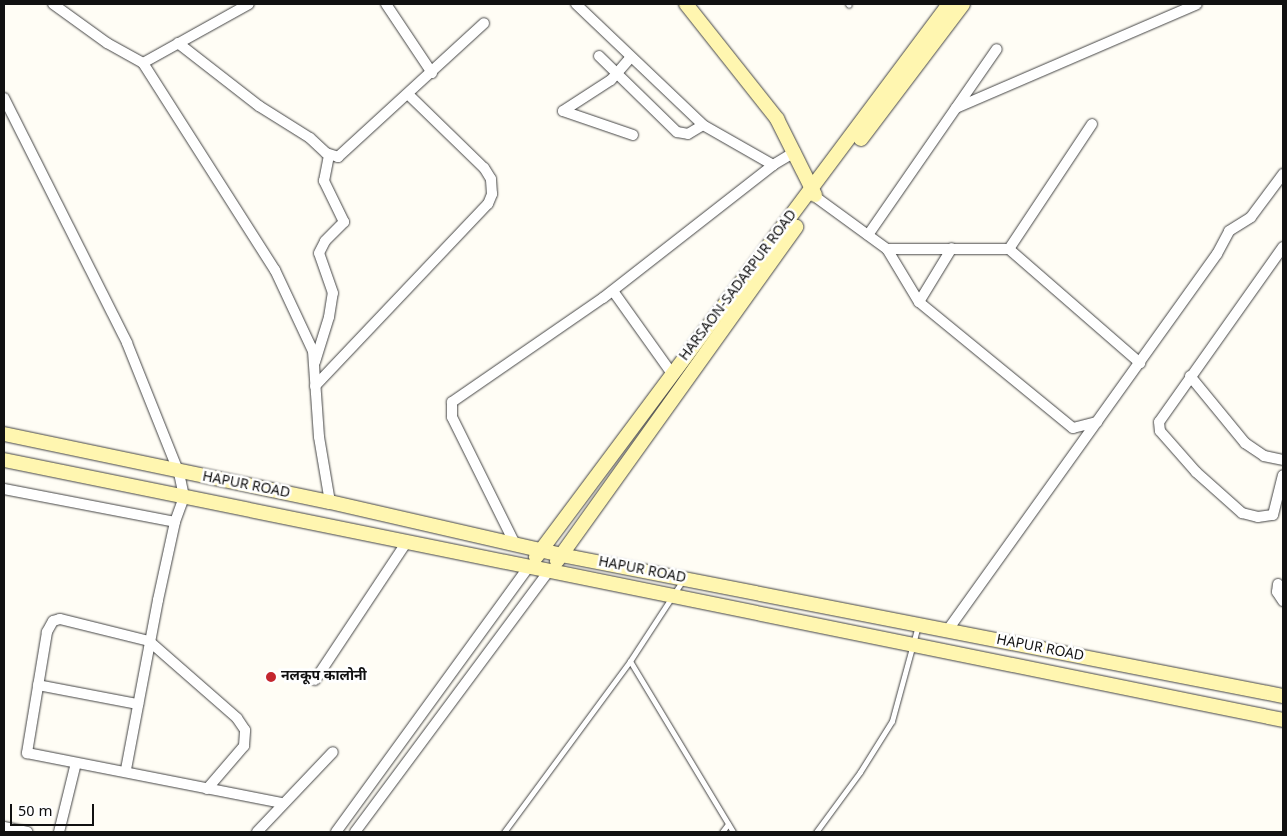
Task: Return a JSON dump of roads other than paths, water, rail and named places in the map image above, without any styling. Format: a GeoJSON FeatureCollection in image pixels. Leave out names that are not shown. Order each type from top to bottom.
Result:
{"type":"FeatureCollection","features":[{"type":"Feature","properties":{"kind":"main road"},"geometry":{"type":"LineString","coordinates":[[686,4],[761,96],[795,152],[814,194]]}},
{"type":"Feature","properties":{"kind":"main road","name":"HARSAON-SADARPUR ROAD"},"geometry":{"type":"LineString","coordinates":[[548,572],[949,4]]}},
{"type":"Feature","properties":{"kind":"main road","name":"HARSAON-SADARPUR ROAD"},"geometry":{"type":"LineString","coordinates":[[528,568],[673,375],[963,4]]}},
{"type":"Feature","properties":{"kind":"main road","name":"HAPUR ROAD"},"geometry":{"type":"LineString","coordinates":[[4,434],[179,473],[330,502],[561,555],[1283,696]]}},
{"type":"Feature","properties":{"kind":"main road","name":"HAPUR ROAD"},"geometry":{"type":"LineString","coordinates":[[4,460],[1283,720]]}},
{"type":"Feature","properties":{"kind":"main road"},"geometry":{"type":"LineString","coordinates":[[1266,693],[1283,685]]}},
{"type":"Feature","properties":{"kind":"street"},"geometry":{"type":"LineString","coordinates":[[53,4],[107,43],[142,63],[276,270],[306,332],[315,363],[319,437],[330,502]]}},
{"type":"Feature","properties":{"kind":"street"},"geometry":{"type":"LineString","coordinates":[[142,63],[249,4]]}},
{"type":"Feature","properties":{"kind":"street"},"geometry":{"type":"LineString","coordinates":[[386,4],[432,72]]}},
{"type":"Feature","properties":{"kind":"street"},"geometry":{"type":"LineString","coordinates":[[576,4],[702,125],[773,165]]}},
{"type":"Feature","properties":{"kind":"street"},"geometry":{"type":"LineString","coordinates":[[956,108],[1197,4]]}},
{"type":"Feature","properties":{"kind":"street"},"geometry":{"type":"LineString","coordinates":[[178,43],[235,88],[310,138],[329,155],[342,155],[409,95],[484,23]]}},
{"type":"Feature","properties":{"kind":"street"},"geometry":{"type":"LineString","coordinates":[[868,236],[997,49]]}},
{"type":"Feature","properties":{"kind":"street"},"geometry":{"type":"LineString","coordinates":[[599,56],[678,132],[688,134],[702,125]]}},
{"type":"Feature","properties":{"kind":"street"},"geometry":{"type":"LineString","coordinates":[[631,57],[617,74],[563,111],[632,135]]}},
{"type":"Feature","properties":{"kind":"street"},"geometry":{"type":"LineString","coordinates":[[315,386],[488,204],[492,194],[492,185],[484,168],[409,95]]}},
{"type":"Feature","properties":{"kind":"street"},"geometry":{"type":"LineString","coordinates":[[4,98],[126,343],[179,473],[184,497],[175,522],[126,770]]}},
{"type":"Feature","properties":{"kind":"street"},"geometry":{"type":"LineString","coordinates":[[1009,249],[1092,124]]}},
{"type":"Feature","properties":{"kind":"street"},"geometry":{"type":"LineString","coordinates":[[515,544],[452,417],[452,402],[613,291],[773,165],[795,152]]}},
{"type":"Feature","properties":{"kind":"street"},"geometry":{"type":"LineString","coordinates":[[315,363],[329,316],[333,293],[319,254],[325,241],[344,222],[324,181],[329,155]]}},
{"type":"Feature","properties":{"kind":"street"},"geometry":{"type":"LineString","coordinates":[[948,631],[1217,254],[1229,231],[1251,217],[1283,174]]}},
{"type":"Feature","properties":{"kind":"street"},"geometry":{"type":"LineString","coordinates":[[814,194],[887,249],[919,302],[1072,428],[1097,422]]}},
{"type":"Feature","properties":{"kind":"street"},"geometry":{"type":"LineString","coordinates":[[919,302],[952,248]]}},
{"type":"Feature","properties":{"kind":"street"},"geometry":{"type":"LineString","coordinates":[[887,249],[1009,249],[1140,363]]}},
{"type":"Feature","properties":{"kind":"street"},"geometry":{"type":"LineString","coordinates":[[1282,252],[1190,376],[1159,422],[1160,431],[1196,472],[1242,513],[1258,517],[1273,515],[1283,475]]}},
{"type":"Feature","properties":{"kind":"street"},"geometry":{"type":"LineString","coordinates":[[613,291],[673,375]]}},
{"type":"Feature","properties":{"kind":"street"},"geometry":{"type":"LineString","coordinates":[[1190,376],[1244,443],[1264,456],[1283,460]]}},
{"type":"Feature","properties":{"kind":"street"},"geometry":{"type":"LineString","coordinates":[[4,489],[175,522]]}},
{"type":"Feature","properties":{"kind":"street"},"geometry":{"type":"LineString","coordinates":[[315,680],[406,542]]}},
{"type":"Feature","properties":{"kind":"street"},"geometry":{"type":"LineString","coordinates":[[336,832],[528,568]]}},
{"type":"Feature","properties":{"kind":"street"},"geometry":{"type":"LineString","coordinates":[[355,832],[548,572]]}},
{"type":"Feature","properties":{"kind":"street"},"geometry":{"type":"LineString","coordinates":[[1278,584],[1276,592],[1283,601]]}},
{"type":"Feature","properties":{"kind":"street"},"geometry":{"type":"LineString","coordinates":[[208,788],[239,754],[246,739],[245,730],[237,718],[150,641],[60,619],[54,621],[48,632],[27,753],[76,763],[126,770],[208,788],[281,804]]}},
{"type":"Feature","properties":{"kind":"street"},"geometry":{"type":"LineString","coordinates":[[38,685],[138,704]]}},
{"type":"Feature","properties":{"kind":"street"},"geometry":{"type":"LineString","coordinates":[[257,832],[281,804],[333,752]]}},
{"type":"Feature","properties":{"kind":"street"},"geometry":{"type":"LineString","coordinates":[[59,832],[76,763]]}},
{"type":"Feature","properties":{"kind":"street"},"geometry":{"type":"LineString","coordinates":[[4,828],[27,832]]}},
{"type":"Feature","properties":{"kind":"lane"},"geometry":{"type":"LineString","coordinates":[[507,831],[630,661],[671,596],[684,579]]}},
{"type":"Feature","properties":{"kind":"lane"},"geometry":{"type":"LineString","coordinates":[[816,832],[888,728],[898,703],[911,643],[918,625]]}},
{"type":"Feature","properties":{"kind":"lane"},"geometry":{"type":"LineString","coordinates":[[630,661],[733,832]]}},
{"type":"Feature","properties":{"kind":"lane"},"geometry":{"type":"LineString","coordinates":[[722,832],[728,824]]}},
{"type":"Feature","properties":{"kind":"place","name":"नलकूप कालोनी"},"geometry":{"type":"Point","coordinates":[271,677]}}]}
